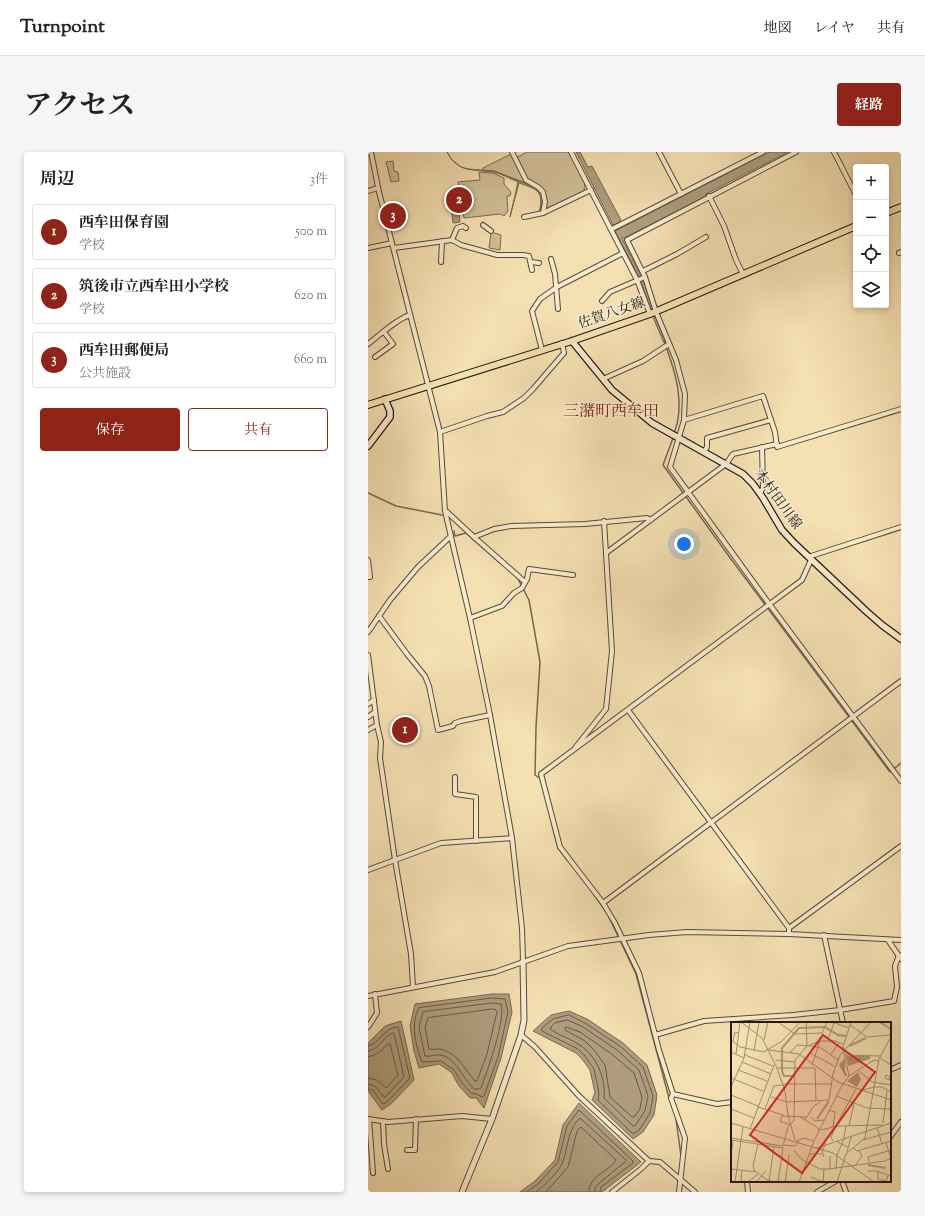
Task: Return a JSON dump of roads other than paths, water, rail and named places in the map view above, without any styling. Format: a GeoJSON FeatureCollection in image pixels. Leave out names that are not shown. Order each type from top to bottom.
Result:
{"type":"FeatureCollection","features":[{"type":"Feature","properties":{"kind":"main road"},"geometry":{"type":"LineString","coordinates":[[889,212],[901,207]]}},
{"type":"Feature","properties":{"kind":"main road","name":"佐賀八女線"},"geometry":{"type":"LineString","coordinates":[[368,405],[572,341],[653,313],[853,227]]}},
{"type":"Feature","properties":{"kind":"main road","name":"本村田川線"},"geometry":{"type":"LineString","coordinates":[[572,341],[612,390],[652,423],[678,439],[743,474],[760,494],[782,530],[882,625],[901,639]]}},
{"type":"Feature","properties":{"kind":"main road"},"geometry":{"type":"LineString","coordinates":[[368,446],[390,417],[390,410],[385,400]]}},
{"type":"Feature","properties":{"kind":"street"},"geometry":{"type":"LineString","coordinates":[[371,152],[378,188],[427,386],[440,432],[445,511],[470,618],[490,714],[512,838],[522,928],[524,1020],[521,1035],[492,1119],[462,1192]]}},
{"type":"Feature","properties":{"kind":"street"},"geometry":{"type":"LineString","coordinates":[[512,152],[526,180],[538,187],[543,192],[545,202],[543,213]]}},
{"type":"Feature","properties":{"kind":"street"},"geometry":{"type":"LineString","coordinates":[[571,152],[612,229],[676,360],[685,394],[684,420],[670,467],[770,605],[901,780]]}},
{"type":"Feature","properties":{"kind":"street"},"geometry":{"type":"LineString","coordinates":[[659,152],[681,194]]}},
{"type":"Feature","properties":{"kind":"street"},"geometry":{"type":"LineString","coordinates":[[612,229],[763,152]]}},
{"type":"Feature","properties":{"kind":"street"},"geometry":{"type":"LineString","coordinates":[[653,313],[643,271],[627,240],[796,152]]}},
{"type":"Feature","properties":{"kind":"street"},"geometry":{"type":"LineString","coordinates":[[834,152],[853,189]]}},
{"type":"Feature","properties":{"kind":"street"},"geometry":{"type":"LineString","coordinates":[[368,191],[378,188]]}},
{"type":"Feature","properties":{"kind":"street"},"geometry":{"type":"LineString","coordinates":[[524,217],[543,213],[591,190]]}},
{"type":"Feature","properties":{"kind":"street"},"geometry":{"type":"LineString","coordinates":[[709,196],[724,226],[743,274]]}},
{"type":"Feature","properties":{"kind":"street"},"geometry":{"type":"LineString","coordinates":[[483,225],[490,231]]}},
{"type":"Feature","properties":{"kind":"street"},"geometry":{"type":"LineString","coordinates":[[452,240],[457,228],[463,226],[466,228]]}},
{"type":"Feature","properties":{"kind":"street"},"geometry":{"type":"LineString","coordinates":[[643,271],[706,237]]}},
{"type":"Feature","properties":{"kind":"street"},"geometry":{"type":"LineString","coordinates":[[394,248],[452,240],[462,245],[497,255],[529,256],[532,270]]}},
{"type":"Feature","properties":{"kind":"street"},"geometry":{"type":"LineString","coordinates":[[441,262],[442,241]]}},
{"type":"Feature","properties":{"kind":"street"},"geometry":{"type":"LineString","coordinates":[[368,248],[392,243]]}},
{"type":"Feature","properties":{"kind":"street"},"geometry":{"type":"LineString","coordinates":[[542,350],[532,311],[540,300],[557,287],[623,254]]}},
{"type":"Feature","properties":{"kind":"street"},"geometry":{"type":"LineString","coordinates":[[551,259],[557,287],[556,293],[558,309]]}},
{"type":"Feature","properties":{"kind":"street"},"geometry":{"type":"LineString","coordinates":[[531,262],[539,263]]}},
{"type":"Feature","properties":{"kind":"street"},"geometry":{"type":"LineString","coordinates":[[602,301],[610,292],[645,277]]}},
{"type":"Feature","properties":{"kind":"street"},"geometry":{"type":"LineString","coordinates":[[368,344],[406,316],[410,315]]}},
{"type":"Feature","properties":{"kind":"street"},"geometry":{"type":"LineString","coordinates":[[375,357],[393,344],[384,332]]}},
{"type":"Feature","properties":{"kind":"street"},"geometry":{"type":"LineString","coordinates":[[440,432],[503,412],[524,398],[564,353],[562,343]]}},
{"type":"Feature","properties":{"kind":"street"},"geometry":{"type":"LineString","coordinates":[[603,379],[643,361],[669,344]]}},
{"type":"Feature","properties":{"kind":"street"},"geometry":{"type":"LineString","coordinates":[[684,420],[763,396],[771,420],[777,447],[901,410]]}},
{"type":"Feature","properties":{"kind":"street"},"geometry":{"type":"LineString","coordinates":[[704,452],[707,447],[707,438],[771,420]]}},
{"type":"Feature","properties":{"kind":"street"},"geometry":{"type":"LineString","coordinates":[[606,553],[726,464],[733,454],[777,444]]}},
{"type":"Feature","properties":{"kind":"street"},"geometry":{"type":"LineString","coordinates":[[760,494],[763,488],[762,447]]}},
{"type":"Feature","properties":{"kind":"street"},"geometry":{"type":"LineString","coordinates":[[445,511],[525,582]]}},
{"type":"Feature","properties":{"kind":"street"},"geometry":{"type":"LineString","coordinates":[[474,537],[494,529],[511,526],[584,524],[647,518],[651,520]]}},
{"type":"Feature","properties":{"kind":"street"},"geometry":{"type":"LineString","coordinates":[[571,753],[606,709],[612,651],[604,521]]}},
{"type":"Feature","properties":{"kind":"street"},"geometry":{"type":"LineString","coordinates":[[679,1192],[685,1138],[671,1098],[673,1094],[639,974],[615,923],[603,902],[560,847],[541,774],[802,580],[810,558],[901,527]]}},
{"type":"Feature","properties":{"kind":"street"},"geometry":{"type":"LineString","coordinates":[[368,632],[390,600],[418,567],[451,536]]}},
{"type":"Feature","properties":{"kind":"street"},"geometry":{"type":"LineString","coordinates":[[368,560],[370,577],[368,577]]}},
{"type":"Feature","properties":{"kind":"street"},"geometry":{"type":"LineString","coordinates":[[470,618],[499,608],[514,592],[522,588],[527,579],[529,569],[573,575]]}},
{"type":"Feature","properties":{"kind":"street"},"geometry":{"type":"LineString","coordinates":[[379,616],[425,676],[429,686],[438,730],[453,726],[455,723],[461,721],[490,714]]}},
{"type":"Feature","properties":{"kind":"street"},"geometry":{"type":"LineString","coordinates":[[368,655],[376,725],[381,742],[380,758],[411,954],[413,987]]}},
{"type":"Feature","properties":{"kind":"street"},"geometry":{"type":"LineString","coordinates":[[603,902],[901,681]]}},
{"type":"Feature","properties":{"kind":"street"},"geometry":{"type":"LineString","coordinates":[[368,704],[374,700]]}},
{"type":"Feature","properties":{"kind":"street"},"geometry":{"type":"LineString","coordinates":[[628,710],[789,928],[789,934]]}},
{"type":"Feature","properties":{"kind":"street"},"geometry":{"type":"LineString","coordinates":[[368,717],[375,712]]}},
{"type":"Feature","properties":{"kind":"street"},"geometry":{"type":"LineString","coordinates":[[368,730],[376,725]]}},
{"type":"Feature","properties":{"kind":"street"},"geometry":{"type":"LineString","coordinates":[[455,777],[455,794],[476,796],[476,841]]}},
{"type":"Feature","properties":{"kind":"street"},"geometry":{"type":"LineString","coordinates":[[368,870],[441,843],[512,838]]}},
{"type":"Feature","properties":{"kind":"street"},"geometry":{"type":"LineString","coordinates":[[789,928],[901,846]]}},
{"type":"Feature","properties":{"kind":"street"},"geometry":{"type":"LineString","coordinates":[[368,996],[495,972],[568,946],[622,938],[687,932],[824,935],[901,940]]}},
{"type":"Feature","properties":{"kind":"street"},"geometry":{"type":"LineString","coordinates":[[824,935],[843,1022]]}},
{"type":"Feature","properties":{"kind":"street"},"geometry":{"type":"LineString","coordinates":[[655,1034],[704,1021],[793,1015],[840,1010],[894,1001],[897,987],[895,966],[900,957],[888,940]]}},
{"type":"Feature","properties":{"kind":"street"},"geometry":{"type":"LineString","coordinates":[[368,1027],[377,1013],[375,994]]}},
{"type":"Feature","properties":{"kind":"street"},"geometry":{"type":"LineString","coordinates":[[521,1035],[535,1047],[579,1096],[649,1161],[660,1162],[694,1192]]}},
{"type":"Feature","properties":{"kind":"street"},"geometry":{"type":"LineString","coordinates":[[891,1070],[901,1065]]}},
{"type":"Feature","properties":{"kind":"street"},"geometry":{"type":"LineString","coordinates":[[673,1094],[717,1104],[731,1102]]}},
{"type":"Feature","properties":{"kind":"street"},"geometry":{"type":"LineString","coordinates":[[374,1173],[368,1119],[383,1121],[462,1116],[492,1119]]}},
{"type":"Feature","properties":{"kind":"street"},"geometry":{"type":"LineString","coordinates":[[407,1150],[415,1150],[416,1119]]}},
{"type":"Feature","properties":{"kind":"street"},"geometry":{"type":"LineString","coordinates":[[383,1121],[384,1144],[388,1169]]}},
{"type":"Feature","properties":{"kind":"street"},"geometry":{"type":"LineString","coordinates":[[891,1136],[901,1122]]}},
{"type":"Feature","properties":{"kind":"street"},"geometry":{"type":"LineString","coordinates":[[612,1192],[649,1161]]}},
{"type":"Feature","properties":{"kind":"street"},"geometry":{"type":"LineString","coordinates":[[747,1182],[748,1192]]}},
{"type":"Feature","properties":{"kind":"street"},"geometry":{"type":"LineString","coordinates":[[817,1192],[834,1182]]}},
{"type":"Feature","properties":{"kind":"street"},"geometry":{"type":"LineString","coordinates":[[842,1182],[846,1192]]}},
{"type":"Feature","properties":{"kind":"water"},"geometry":{"type":"Polygon","coordinates":[[[576,152],[580,152],[588,167],[592,166],[621,220],[620,222],[613,225],[576,152]]]}},
{"type":"Feature","properties":{"kind":"water"},"geometry":{"type":"Polygon","coordinates":[[[769,152],[788,152],[706,194],[705,197],[622,238],[643,280],[666,343],[664,343],[639,277],[615,231],[769,152]]]}},
{"type":"Feature","properties":{"kind":"water"},"geometry":{"type":"Polygon","coordinates":[[[463,168],[494,171],[534,187],[540,196],[535,190],[519,183],[510,217],[518,182],[495,173],[463,168]]]}},
{"type":"Feature","properties":{"kind":"water"},"geometry":{"type":"Polygon","coordinates":[[[458,205],[460,222],[453,223],[451,206],[458,205]]]}},
{"type":"Feature","properties":{"kind":"water"},"geometry":{"type":"Polygon","coordinates":[[[492,994],[509,994],[512,1012],[501,1058],[484,1108],[476,1098],[470,1098],[459,1086],[451,1072],[439,1064],[419,1068],[414,1051],[410,1026],[415,1004],[492,994]]]}},
{"type":"Feature","properties":{"kind":"water"},"geometry":{"type":"Polygon","coordinates":[[[569,1011],[587,1019],[623,1043],[647,1065],[657,1095],[654,1115],[643,1132],[633,1139],[592,1100],[595,1093],[590,1070],[582,1059],[576,1053],[533,1031],[551,1015],[569,1011]]]}},
{"type":"Feature","properties":{"kind":"water"},"geometry":{"type":"Polygon","coordinates":[[[401,1021],[414,1080],[392,1103],[382,1110],[368,1091],[368,1043],[385,1026],[401,1021]]]}},
{"type":"Feature","properties":{"kind":"water"},"geometry":{"type":"Polygon","coordinates":[[[579,1103],[641,1162],[602,1192],[520,1192],[535,1181],[555,1160],[563,1125],[579,1103]]]}},
{"type":"Feature","properties":{"kind":"waterway"},"geometry":{"type":"LineString","coordinates":[[664,341],[678,387],[679,411],[674,434]]}},
{"type":"Feature","properties":{"kind":"waterway"},"geometry":{"type":"LineString","coordinates":[[673,438],[663,465],[731,559],[890,772],[901,763]]}},
{"type":"Feature","properties":{"kind":"waterway"},"geometry":{"type":"LineString","coordinates":[[368,493],[396,506],[442,515]]}},
{"type":"Feature","properties":{"kind":"waterway"},"geometry":{"type":"LineString","coordinates":[[454,531],[455,536],[466,533],[500,563]]}},
{"type":"Feature","properties":{"kind":"waterway"},"geometry":{"type":"LineString","coordinates":[[517,577],[529,600],[540,662],[535,775],[541,779]]}},
{"type":"Feature","properties":{"kind":"waterway"},"geometry":{"type":"LineString","coordinates":[[550,816],[558,848],[567,860]]}},
{"type":"Feature","properties":{"kind":"waterway"},"geometry":{"type":"LineString","coordinates":[[592,892],[607,913],[636,974],[669,1098]]}},
{"type":"Feature","properties":{"kind":"waterway"},"geometry":{"type":"LineString","coordinates":[[676,1119],[681,1156]]}},
{"type":"Feature","properties":{"kind":"waterway"},"geometry":{"type":"LineString","coordinates":[[677,1192],[678,1188]]}},
{"type":"Feature","properties":{"kind":"place","name":"筑後市立西牟田小学校"},"geometry":{"type":"Point","coordinates":[459,200]}},
{"type":"Feature","properties":{"kind":"place","name":"西牟田郵便局"},"geometry":{"type":"Point","coordinates":[393,216]}},
{"type":"Feature","properties":{"kind":"place","name":"西牟田保育園"},"geometry":{"type":"Point","coordinates":[405,730]}},
{"type":"Feature","properties":{"kind":"district","name":"三潴町西牟田"},"geometry":{"type":"Point","coordinates":[611,412]}}]}
